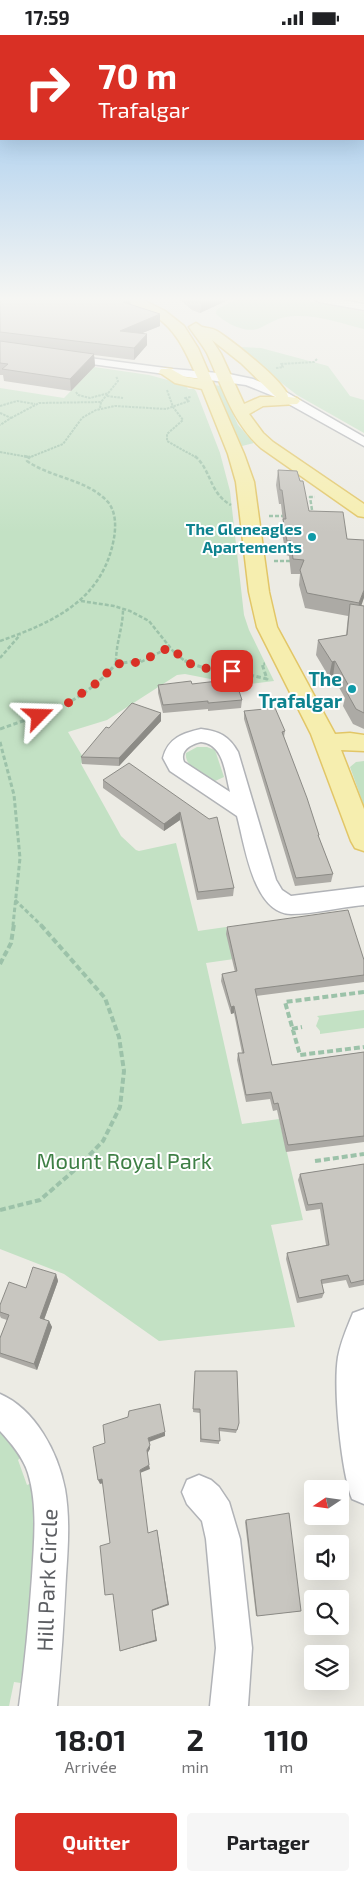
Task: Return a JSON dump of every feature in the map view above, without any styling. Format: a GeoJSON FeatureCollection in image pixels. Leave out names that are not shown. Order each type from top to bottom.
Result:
{"type":"FeatureCollection","features":[{"type":"Feature","properties":{"kind":"main road"},"geometry":{"type":"LineString","coordinates":[[175,377],[180,380],[206,381]]}},
{"type":"Feature","properties":{"kind":"main road"},"geometry":{"type":"LineString","coordinates":[[204,377],[236,454],[248,497],[259,593],[267,627],[327,743],[364,841]]}},
{"type":"Feature","properties":{"kind":"main road"},"geometry":{"type":"LineString","coordinates":[[265,377],[287,398]]}},
{"type":"Feature","properties":{"kind":"main road"},"geometry":{"type":"LineString","coordinates":[[224,378],[249,427],[267,445],[364,512]]}},
{"type":"Feature","properties":{"kind":"main road"},"geometry":{"type":"LineString","coordinates":[[241,412],[260,402],[287,398]]}},
{"type":"Feature","properties":{"kind":"main road"},"geometry":{"type":"LineString","coordinates":[[236,454],[250,447],[267,445]]}},
{"type":"Feature","properties":{"kind":"main road"},"geometry":{"type":"LineString","coordinates":[[327,743],[346,741],[364,743]]}},
{"type":"Feature","properties":{"kind":"street"},"geometry":{"type":"LineString","coordinates":[[206,381],[224,378],[259,385],[287,398],[364,442]]}},
{"type":"Feature","properties":{"kind":"street"},"geometry":{"type":"LineString","coordinates":[[246,812],[267,887],[280,901],[290,905],[364,896]]}},
{"type":"Feature","properties":{"kind":"street"},"geometry":{"type":"LineString","coordinates":[[364,1324],[354,1349],[352,1369],[364,1487]]}},
{"type":"Feature","properties":{"kind":"street","name":"Hill Park Circle"},"geometry":{"type":"LineString","coordinates":[[0,1410],[20,1430],[36,1452],[44,1474],[49,1499],[50,1562],[46,1636],[38,1706]]}},
{"type":"Feature","properties":{"kind":"street"},"geometry":{"type":"LineString","coordinates":[[199,1492],[207,1499],[217,1515],[224,1546],[234,1648],[229,1706]]}},
{"type":"Feature","properties":{"kind":"path"},"geometry":{"type":"LineString","coordinates":[[100,408],[102,402],[119,379],[115,377]]}},
{"type":"Feature","properties":{"kind":"path"},"geometry":{"type":"LineString","coordinates":[[76,392],[79,396],[102,402]]}},
{"type":"Feature","properties":{"kind":"path"},"geometry":{"type":"LineString","coordinates":[[92,398],[109,393]]}},
{"type":"Feature","properties":{"kind":"path"},"geometry":{"type":"LineString","coordinates":[[106,396],[123,398]]}},
{"type":"Feature","properties":{"kind":"path"},"geometry":{"type":"LineString","coordinates":[[0,452],[28,457],[63,444],[68,441],[76,424],[86,415],[100,408],[130,406],[162,409],[189,401],[185,398],[187,398]]}},
{"type":"Feature","properties":{"kind":"path"},"geometry":{"type":"LineString","coordinates":[[0,406],[17,401],[36,404],[102,402]]}},
{"type":"Feature","properties":{"kind":"path"},"geometry":{"type":"LineString","coordinates":[[0,425],[36,404]]}},
{"type":"Feature","properties":{"kind":"path"},"geometry":{"type":"LineString","coordinates":[[172,405],[183,420],[167,434],[167,441],[175,447],[197,457],[202,463],[215,492],[225,501],[234,505]]}},
{"type":"Feature","properties":{"kind":"path"},"geometry":{"type":"LineString","coordinates":[[0,413],[10,418]]}},
{"type":"Feature","properties":{"kind":"path"},"geometry":{"type":"LineString","coordinates":[[0,641],[47,623],[81,601],[98,581],[109,559],[116,527],[110,504],[100,496],[82,486],[34,466],[27,461],[28,457]]}},
{"type":"Feature","properties":{"kind":"path"},"geometry":{"type":"LineString","coordinates":[[304,499],[311,499]]}},
{"type":"Feature","properties":{"kind":"path"},"geometry":{"type":"LineString","coordinates":[[269,516],[285,515]]}},
{"type":"Feature","properties":{"kind":"path"},"geometry":{"type":"LineString","coordinates":[[274,561],[290,561]]}},
{"type":"Feature","properties":{"kind":"path"},"geometry":{"type":"LineString","coordinates":[[81,601],[123,609],[149,621],[170,647],[188,663],[226,674],[229,670],[267,679],[262,666]]}},
{"type":"Feature","properties":{"kind":"path"},"geometry":{"type":"LineString","coordinates":[[116,664],[116,645],[123,620],[123,609]]}},
{"type":"Feature","properties":{"kind":"path"},"geometry":{"type":"LineString","coordinates":[[0,659],[20,634]]}},
{"type":"Feature","properties":{"kind":"path"},"geometry":{"type":"LineString","coordinates":[[0,729],[57,710],[89,689],[116,664],[140,662],[170,647]]}},
{"type":"Feature","properties":{"kind":"path"},"geometry":{"type":"LineString","coordinates":[[0,742],[14,795],[19,847],[14,930],[0,964]]}},
{"type":"Feature","properties":{"kind":"path"},"geometry":{"type":"LineString","coordinates":[[0,1210],[40,1200],[77,1168],[103,1141],[120,1107],[124,1071],[119,1037],[105,998],[43,927],[15,900]]}},
{"type":"Feature","properties":{"kind":"path"},"geometry":{"type":"LineString","coordinates":[[364,992],[285,1002],[300,1055],[364,1047]]}},
{"type":"Feature","properties":{"kind":"path"},"geometry":{"type":"LineString","coordinates":[[292,1029],[302,1027]]}},
{"type":"Feature","properties":{"kind":"path"},"geometry":{"type":"LineString","coordinates":[[315,1161],[364,1154]]}},
{"type":"Feature","properties":{"kind":"green space","name":"Mount Royal Park"},"geometry":{"type":"Polygon","coordinates":[[[84,377],[156,377],[186,385],[188,389],[194,389],[220,453],[230,491],[244,615],[249,630],[274,681],[241,685],[185,674],[177,675],[107,720],[68,732],[84,759],[81,764],[121,836],[139,851],[176,843],[198,931],[226,927],[234,959],[206,963],[242,1124],[279,1119],[303,1220],[271,1225],[295,1327],[159,1341],[64,1274],[0,1249],[0,388],[64,398],[84,377]]]}},
{"type":"Feature","properties":{"kind":"green space"},"geometry":{"type":"Polygon","coordinates":[[[274,377],[336,377],[350,396],[364,400],[364,433],[297,395],[274,377]]]}},
{"type":"Feature","properties":{"kind":"green space"},"geometry":{"type":"Polygon","coordinates":[[[215,385],[220,386],[238,425],[254,443],[242,446],[215,385]]]}},
{"type":"Feature","properties":{"kind":"green space"},"geometry":{"type":"Polygon","coordinates":[[[197,747],[207,747],[215,750],[224,777],[215,781],[191,766],[186,758],[186,753],[197,747]]]}},
{"type":"Feature","properties":{"kind":"green space"},"geometry":{"type":"Polygon","coordinates":[[[364,761],[364,806],[350,767],[356,762],[364,761]]]}},
{"type":"Feature","properties":{"kind":"green space"},"geometry":{"type":"Polygon","coordinates":[[[364,1010],[364,1028],[320,1034],[316,1026],[319,1018],[317,1016],[364,1010]]]}},
{"type":"Feature","properties":{"kind":"green space"},"geometry":{"type":"Polygon","coordinates":[[[0,1430],[22,1456],[18,1460],[27,1485],[32,1483],[37,1509],[28,1675],[22,1674],[21,1683],[14,1682],[9,1706],[0,1706],[0,1430]]]}},
{"type":"Feature","properties":{"kind":"building"},"geometry":{"type":"Polygon","coordinates":[[[56,377],[72,377],[70,379],[56,377]]]}},
{"type":"Feature","properties":{"kind":"building"},"geometry":{"type":"Polygon","coordinates":[[[278,470],[297,471],[300,481],[303,481],[309,511],[343,512],[347,539],[364,540],[364,590],[359,603],[307,593],[300,570],[304,560],[293,559],[291,541],[287,541],[283,519],[286,519],[278,470]]]}},
{"type":"Feature","properties":{"kind":"building"},"geometry":{"type":"Polygon","coordinates":[[[350,604],[364,606],[364,713],[356,709],[346,691],[351,690],[335,661],[332,662],[318,640],[347,635],[350,604]]]}},
{"type":"Feature","properties":{"kind":"building"},"geometry":{"type":"Polygon","coordinates":[[[235,679],[242,700],[163,705],[158,685],[191,681],[192,684],[235,679]]]}},
{"type":"Feature","properties":{"kind":"building"},"geometry":{"type":"Polygon","coordinates":[[[132,703],[161,713],[119,758],[81,757],[106,727],[109,728],[132,703]]]}},
{"type":"Feature","properties":{"kind":"building"},"geometry":{"type":"Polygon","coordinates":[[[275,708],[285,731],[282,732],[333,874],[296,878],[244,711],[275,708]]]}},
{"type":"Feature","properties":{"kind":"building"},"geometry":{"type":"Polygon","coordinates":[[[129,763],[209,819],[217,817],[234,888],[198,892],[180,812],[164,824],[103,780],[129,763]]]}},
{"type":"Feature","properties":{"kind":"building"},"geometry":{"type":"Polygon","coordinates":[[[348,910],[364,960],[364,975],[255,989],[272,1065],[364,1052],[364,1136],[288,1145],[278,1103],[274,1104],[271,1092],[246,1095],[238,1053],[244,1053],[234,1006],[231,1007],[222,974],[237,971],[227,927],[348,910]]]}},
{"type":"Feature","properties":{"kind":"building"},"geometry":{"type":"Polygon","coordinates":[[[364,1164],[364,1280],[351,1283],[348,1275],[321,1280],[324,1293],[299,1298],[287,1253],[329,1245],[322,1203],[308,1205],[300,1174],[364,1164]]]}},
{"type":"Feature","properties":{"kind":"building"},"geometry":{"type":"Polygon","coordinates":[[[33,1267],[56,1274],[40,1318],[49,1321],[34,1364],[0,1353],[0,1338],[9,1315],[0,1312],[0,1305],[9,1282],[26,1288],[33,1267]]]}},
{"type":"Feature","properties":{"kind":"building"},"geometry":{"type":"Polygon","coordinates":[[[195,1371],[237,1371],[239,1423],[237,1430],[219,1428],[220,1441],[201,1439],[200,1409],[193,1409],[195,1371]]]}},
{"type":"Feature","properties":{"kind":"building"},"geometry":{"type":"Polygon","coordinates":[[[160,1404],[165,1432],[148,1438],[150,1445],[147,1450],[149,1465],[140,1470],[148,1533],[157,1530],[168,1604],[152,1610],[156,1640],[120,1651],[113,1594],[105,1595],[100,1546],[110,1543],[102,1479],[98,1480],[93,1447],[105,1443],[103,1425],[128,1417],[129,1411],[160,1404]]]}},
{"type":"Feature","properties":{"kind":"building"},"geometry":{"type":"Polygon","coordinates":[[[289,1513],[301,1611],[257,1616],[246,1520],[289,1513]]]}},
{"type":"Feature","properties":{"kind":"place","name":"The Gleneagles Apartements"},"geometry":{"type":"Point","coordinates":[312,537]}},
{"type":"Feature","properties":{"kind":"place","name":"The Trafalgar"},"geometry":{"type":"Point","coordinates":[352,689]}},
{"type":"Feature","properties":{"kind":"route"},"geometry":{"type":"LineString","coordinates":[[39,716],[57,710],[89,689],[110,672],[116,664],[140,662],[170,647],[192,665],[226,674],[229,670],[232,671]]}}]}
